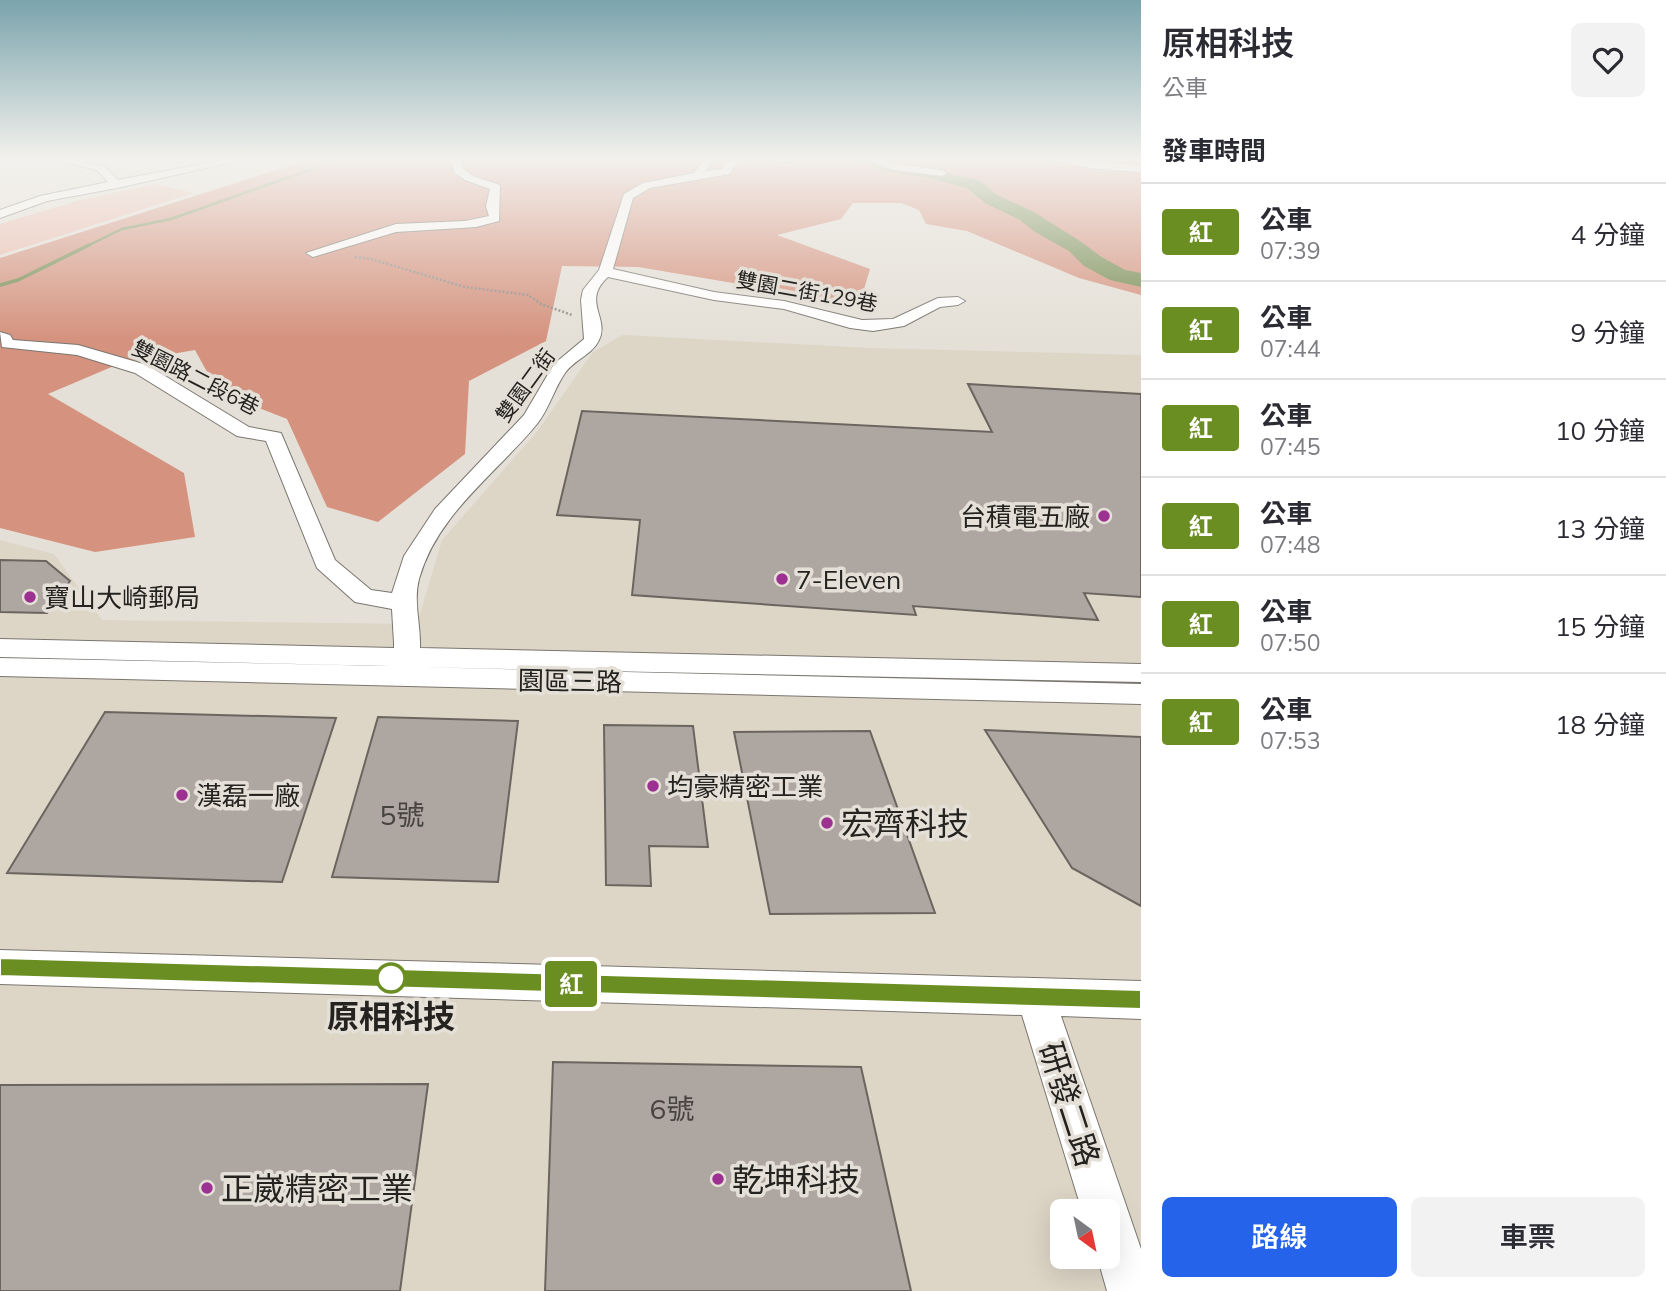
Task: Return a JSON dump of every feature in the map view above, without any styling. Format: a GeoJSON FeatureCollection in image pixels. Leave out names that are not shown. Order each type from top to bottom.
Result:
{"type":"FeatureCollection","features":[{"type":"Feature","properties":{"kind":"street"},"geometry":{"type":"LineString","coordinates":[[313,253],[347,243],[365,234],[440,223],[483,224],[495,218]]}},
{"type":"Feature","properties":{"kind":"street","name":"雙園二街"},"geometry":{"type":"LineString","coordinates":[[401,667],[407,646],[404,603],[407,579],[436,523],[534,416],[561,367],[592,340],[593,332],[587,309],[592,286],[594,279],[605,272],[621,218]]}},
{"type":"Feature","properties":{"kind":"street","name":"雙園二街129巷"},"geometry":{"type":"LineString","coordinates":[[605,272],[633,275],[662,285],[713,296],[781,304],[847,323],[870,326],[909,320],[931,305],[958,301]]}},
{"type":"Feature","properties":{"kind":"street","name":"雙園路二段6巷"},"geometry":{"type":"LineString","coordinates":[[0,337],[5,338],[8,344],[78,350],[141,369],[244,432],[274,437],[325,563],[364,597],[404,603]]}},
{"type":"Feature","properties":{"kind":"street","name":"園區三路"},"geometry":{"type":"LineString","coordinates":[[0,648],[401,667],[1141,694]]}},
{"type":"Feature","properties":{"kind":"street","name":"園區三路"},"geometry":{"type":"LineString","coordinates":[[0,667],[401,667],[1141,673]]}},
{"type":"Feature","properties":{"kind":"street"},"geometry":{"type":"LineString","coordinates":[[0,967],[1141,1000]]}},
{"type":"Feature","properties":{"kind":"street","name":"研發二路"},"geometry":{"type":"LineString","coordinates":[[1035,996],[1101,1199]]}},
{"type":"Feature","properties":{"kind":"street"},"geometry":{"type":"LineString","coordinates":[[1120,1257],[1131,1291]]}},
{"type":"Feature","properties":{"kind":"path"},"geometry":{"type":"LineString","coordinates":[[313,253],[371,259],[466,287],[528,295],[541,304],[589,320]]}},
{"type":"Feature","properties":{"kind":"shaded area"},"geometry":{"type":"Polygon","coordinates":[[[19,218],[115,218],[0,255],[0,224],[19,218]]]}},
{"type":"Feature","properties":{"kind":"shaded area"},"geometry":{"type":"Polygon","coordinates":[[[125,218],[842,218],[777,235],[870,269],[864,289],[828,299],[638,267],[562,266],[546,341],[469,381],[465,454],[378,522],[327,507],[287,419],[218,392],[195,350],[121,363],[48,394],[184,473],[195,537],[95,552],[0,528],[0,258],[125,218]]]}},
{"type":"Feature","properties":{"kind":"shaded area"},"geometry":{"type":"Polygon","coordinates":[[[923,218],[1141,218],[1141,295],[1079,278],[967,231],[926,224],[923,218]]]}},
{"type":"Feature","properties":{"kind":"shaded area"},"geometry":{"type":"Polygon","coordinates":[[[623,335],[870,348],[1141,355],[1141,1291],[0,1291],[0,540],[54,554],[102,620],[417,624],[442,540],[536,433],[593,352],[623,335]]]}},
{"type":"Feature","properties":{"kind":"building"},"geometry":{"type":"Polygon","coordinates":[[[968,384],[1141,394],[1141,597],[1084,593],[1098,620],[913,606],[916,615],[632,595],[640,520],[557,515],[582,411],[992,432],[968,384]]]}},
{"type":"Feature","properties":{"kind":"building","name":"寶山大崎郵局"},"geometry":{"type":"Polygon","coordinates":[[[0,560],[46,561],[70,581],[47,613],[0,612],[0,560]]]}},
{"type":"Feature","properties":{"kind":"building","name":"漢磊一廠"},"geometry":{"type":"Polygon","coordinates":[[[105,712],[336,718],[282,882],[7,873],[105,712]]]}},
{"type":"Feature","properties":{"kind":"building"},"geometry":{"type":"Polygon","coordinates":[[[378,717],[518,721],[498,882],[332,877],[378,717]]]}},
{"type":"Feature","properties":{"kind":"building","name":"均豪精密工業"},"geometry":{"type":"Polygon","coordinates":[[[604,725],[693,726],[708,847],[649,846],[651,886],[606,885],[604,725]]]}},
{"type":"Feature","properties":{"kind":"building"},"geometry":{"type":"Polygon","coordinates":[[[985,730],[1141,737],[1141,906],[1072,868],[985,730]]]}},
{"type":"Feature","properties":{"kind":"building","name":"宏齊科技"},"geometry":{"type":"Polygon","coordinates":[[[870,731],[935,913],[770,914],[734,732],[870,731]]]}},
{"type":"Feature","properties":{"kind":"building","name":"乾坤科技"},"geometry":{"type":"Polygon","coordinates":[[[553,1062],[861,1067],[911,1291],[545,1291],[553,1062]]]}},
{"type":"Feature","properties":{"kind":"building","name":"正崴精密工業"},"geometry":{"type":"Polygon","coordinates":[[[428,1084],[400,1291],[0,1291],[0,1085],[428,1084]]]}},
{"type":"Feature","properties":{"kind":"waterway"},"geometry":{"type":"LineString","coordinates":[[85,247],[122,229],[173,218]]}},
{"type":"Feature","properties":{"kind":"waterway"},"geometry":{"type":"LineString","coordinates":[[1030,218],[1076,247],[1092,261],[1118,275],[1141,280]]}},
{"type":"Feature","properties":{"kind":"waterway"},"geometry":{"type":"LineString","coordinates":[[0,285],[18,280],[89,245]]}},
{"type":"Feature","properties":{"kind":"bus line","name":"紅"},"geometry":{"type":"LineString","coordinates":[[0,967],[1141,1000]]}},
{"type":"Feature","properties":{"kind":"place","name":"台積電五廠"},"geometry":{"type":"Point","coordinates":[1104,516]}},
{"type":"Feature","properties":{"kind":"place","name":"7-Eleven"},"geometry":{"type":"Point","coordinates":[782,579]}},
{"type":"Feature","properties":{"kind":"place","name":"寶山大崎郵局"},"geometry":{"type":"Point","coordinates":[30,597]}},
{"type":"Feature","properties":{"kind":"place","name":"均豪精密工業"},"geometry":{"type":"Point","coordinates":[653,786]}},
{"type":"Feature","properties":{"kind":"place","name":"漢磊一廠"},"geometry":{"type":"Point","coordinates":[182,795]}},
{"type":"Feature","properties":{"kind":"place","name":"宏齊科技"},"geometry":{"type":"Point","coordinates":[827,823]}},
{"type":"Feature","properties":{"kind":"place","name":"原相科技"},"geometry":{"type":"Point","coordinates":[391,978]}},
{"type":"Feature","properties":{"kind":"place","name":"乾坤科技"},"geometry":{"type":"Point","coordinates":[718,1179]}},
{"type":"Feature","properties":{"kind":"place","name":"正崴精密工業"},"geometry":{"type":"Point","coordinates":[207,1188]}}]}
